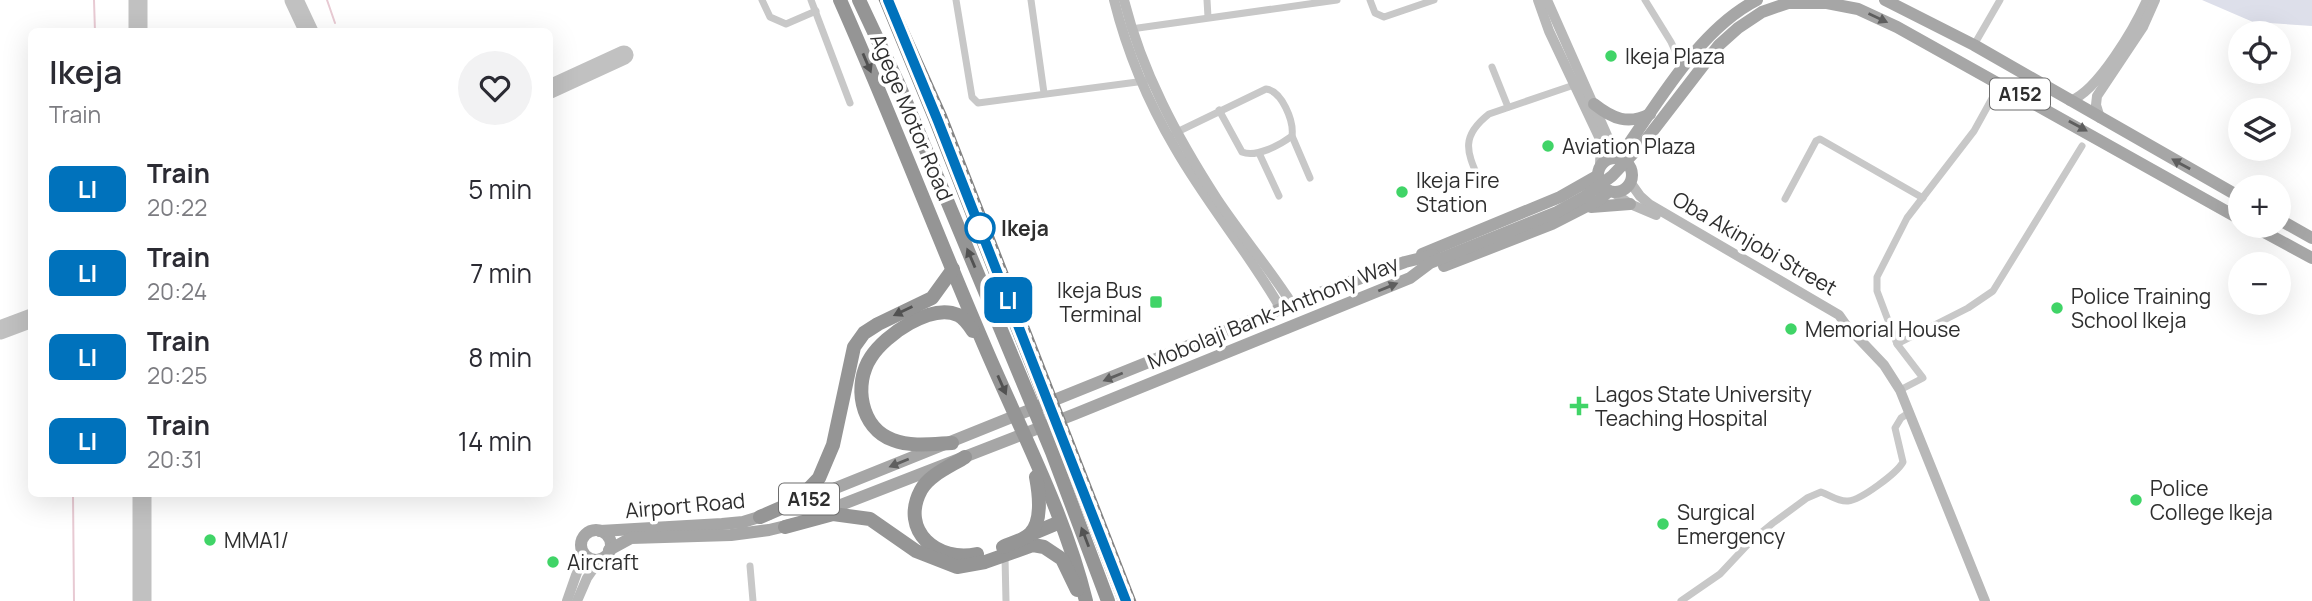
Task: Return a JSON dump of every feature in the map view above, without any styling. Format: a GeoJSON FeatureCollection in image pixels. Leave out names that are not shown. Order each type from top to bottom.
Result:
{"type":"FeatureCollection","features":[{"type":"Feature","properties":{"kind":"highway","name":"Agege Motor Road"},"geometry":{"type":"LineString","coordinates":[[840,0],[988,354],[1034,455],[1077,563],[1084,601]]}},
{"type":"Feature","properties":{"kind":"highway","name":"Agege Motor Road"},"geometry":{"type":"LineString","coordinates":[[859,0],[919,133],[1052,452],[1108,601]]}},
{"type":"Feature","properties":{"kind":"highway"},"geometry":{"type":"LineString","coordinates":[[760,517],[797,500],[818,478],[833,445],[853,347],[864,333],[932,298],[953,269]]}},
{"type":"Feature","properties":{"kind":"highway"},"geometry":{"type":"LineString","coordinates":[[952,443],[916,445],[892,440],[878,431],[866,416],[861,400],[862,379],[869,360],[882,343],[901,329],[920,318],[941,312],[964,319],[988,354]]}},
{"type":"Feature","properties":{"kind":"highway"},"geometry":{"type":"LineString","coordinates":[[785,527],[833,514],[851,515],[870,519],[916,551],[957,567],[1005,556],[1031,540],[1039,497],[1034,455]]}},
{"type":"Feature","properties":{"kind":"highway"},"geometry":{"type":"LineString","coordinates":[[965,457],[922,488],[915,505],[915,523],[925,541],[942,552],[963,558],[1031,540],[1063,527]]}},
{"type":"Feature","properties":{"kind":"highway"},"geometry":{"type":"LineString","coordinates":[[1031,540],[1062,559],[1084,601]]}},
{"type":"Feature","properties":{"kind":"main road","name":"Mobolaji Bank-Anthony Way"},"geometry":{"type":"LineString","coordinates":[[1015,437],[1410,278],[1429,260],[1559,204],[1587,188],[1610,170],[1640,138],[1691,66],[1714,40],[1745,12],[1771,0]]}},
{"type":"Feature","properties":{"kind":"main road","name":"A152"},"geometry":{"type":"LineString","coordinates":[[1885,0],[1905,4],[2228,190]]}},
{"type":"Feature","properties":{"kind":"main road"},"geometry":{"type":"LineString","coordinates":[[1622,161],[1650,114],[1683,68],[1718,29],[1750,2]]}},
{"type":"Feature","properties":{"kind":"main road"},"geometry":{"type":"LineString","coordinates":[[1622,161],[1674,112],[1731,40],[1753,23],[1795,2]]}},
{"type":"Feature","properties":{"kind":"main road","name":"Mobolaji Bank-Anthony Way"},"geometry":{"type":"LineString","coordinates":[[1008,419],[1405,262],[1429,260],[1557,212],[1597,189],[1645,141],[1698,70],[1728,37],[1762,12],[1795,2],[1842,5],[1897,27],[2228,212]]}},
{"type":"Feature","properties":{"kind":"main road"},"geometry":{"type":"LineString","coordinates":[[1659,102],[1664,114],[1674,112]]}},
{"type":"Feature","properties":{"kind":"main road"},"geometry":{"type":"LineString","coordinates":[[1594,104],[1607,114],[1624,120],[1650,114]]}},
{"type":"Feature","properties":{"kind":"main road"},"geometry":{"type":"LineString","coordinates":[[2111,145],[2120,130]]}},
{"type":"Feature","properties":{"kind":"main road"},"geometry":{"type":"LineString","coordinates":[[1405,262],[1543,204],[1599,170],[1609,158],[1622,161],[1632,177],[1623,190],[1611,192],[1552,224],[1410,278]]}},
{"type":"Feature","properties":{"kind":"main road"},"geometry":{"type":"LineString","coordinates":[[1599,170],[1601,185],[1611,192]]}},
{"type":"Feature","properties":{"kind":"main road"},"geometry":{"type":"LineString","coordinates":[[1543,204],[1553,214],[1555,219],[1552,224]]}},
{"type":"Feature","properties":{"kind":"main road"},"geometry":{"type":"LineString","coordinates":[[1584,208],[1630,204]]}},
{"type":"Feature","properties":{"kind":"main road"},"geometry":{"type":"LineString","coordinates":[[2291,226],[2312,238]]}},
{"type":"Feature","properties":{"kind":"main road"},"geometry":{"type":"LineString","coordinates":[[2275,238],[2312,258]]}},
{"type":"Feature","properties":{"kind":"main road","name":"Airport Road"},"geometry":{"type":"LineString","coordinates":[[600,531],[722,524],[760,517],[1008,419]]}},
{"type":"Feature","properties":{"kind":"main road","name":"Airport Road"},"geometry":{"type":"LineString","coordinates":[[605,554],[631,538],[731,535],[785,527],[1015,437]]}},
{"type":"Feature","properties":{"kind":"main road"},"geometry":{"type":"LineString","coordinates":[[592,531],[600,531],[609,538],[605,554],[588,558],[582,550],[582,540],[592,531]]}},
{"type":"Feature","properties":{"kind":"street"},"geometry":{"type":"LineString","coordinates":[[762,0],[771,17],[786,24],[816,11]]}},
{"type":"Feature","properties":{"kind":"street"},"geometry":{"type":"LineString","coordinates":[[811,0],[850,103]]}},
{"type":"Feature","properties":{"kind":"street"},"geometry":{"type":"LineString","coordinates":[[956,0],[972,97],[975,101],[982,103],[1146,81]]}},
{"type":"Feature","properties":{"kind":"street"},"geometry":{"type":"LineString","coordinates":[[1031,0],[1044,93]]}},
{"type":"Feature","properties":{"kind":"street"},"geometry":{"type":"LineString","coordinates":[[1114,0],[1119,21],[1173,134],[1264,261],[1287,307]]}},
{"type":"Feature","properties":{"kind":"street"},"geometry":{"type":"LineString","coordinates":[[1124,0],[1146,81]]}},
{"type":"Feature","properties":{"kind":"street"},"geometry":{"type":"LineString","coordinates":[[1208,0],[1208,18]]}},
{"type":"Feature","properties":{"kind":"street"},"geometry":{"type":"LineString","coordinates":[[1131,29],[1336,0]]}},
{"type":"Feature","properties":{"kind":"street"},"geometry":{"type":"LineString","coordinates":[[1370,0],[1375,13],[1384,17],[1434,0]]}},
{"type":"Feature","properties":{"kind":"street"},"geometry":{"type":"LineString","coordinates":[[1538,0],[1601,141],[1599,170]]}},
{"type":"Feature","properties":{"kind":"street"},"geometry":{"type":"LineString","coordinates":[[1547,0],[1622,161]]}},
{"type":"Feature","properties":{"kind":"street"},"geometry":{"type":"LineString","coordinates":[[1645,0],[1671,42],[1683,68]]}},
{"type":"Feature","properties":{"kind":"street"},"geometry":{"type":"LineString","coordinates":[[1974,45],[2000,0]]}},
{"type":"Feature","properties":{"kind":"street"},"geometry":{"type":"LineString","coordinates":[[2070,101],[2084,95],[2099,77],[2134,28],[2147,0]]}},
{"type":"Feature","properties":{"kind":"street"},"geometry":{"type":"LineString","coordinates":[[2100,118],[2096,105],[2097,96],[2143,27],[2155,0]]}},
{"type":"Feature","properties":{"kind":"street"},"geometry":{"type":"LineString","coordinates":[[1492,67],[1508,107]]}},
{"type":"Feature","properties":{"kind":"street"},"geometry":{"type":"LineString","coordinates":[[1900,390],[1923,378],[1897,344],[1877,291],[1877,277],[1908,218],[1974,131],[2000,83]]}},
{"type":"Feature","properties":{"kind":"street"},"geometry":{"type":"LineString","coordinates":[[1482,187],[1468,153],[1467,142],[1480,121],[1489,114],[1574,85]]}},
{"type":"Feature","properties":{"kind":"street"},"geometry":{"type":"LineString","coordinates":[[1173,134],[1219,110],[1270,89],[1276,93],[1289,116],[1292,136],[1310,178]]}},
{"type":"Feature","properties":{"kind":"street"},"geometry":{"type":"LineString","coordinates":[[1219,110],[1242,152],[1249,155],[1259,153],[1292,136]]}},
{"type":"Feature","properties":{"kind":"street"},"geometry":{"type":"LineString","coordinates":[[1785,199],[1816,141],[1820,139],[1923,198]]}},
{"type":"Feature","properties":{"kind":"street"},"geometry":{"type":"LineString","coordinates":[[1897,344],[1975,305],[1993,291],[2082,146]]}},
{"type":"Feature","properties":{"kind":"street"},"geometry":{"type":"LineString","coordinates":[[1259,153],[1279,196]]}},
{"type":"Feature","properties":{"kind":"street","name":"Oba Akinjobi Street"},"geometry":{"type":"LineString","coordinates":[[1630,182],[1649,204],[1839,315],[1871,349],[1900,390],[1910,412],[1985,601]]}},
{"type":"Feature","properties":{"kind":"street"},"geometry":{"type":"LineString","coordinates":[[1611,192],[1670,222],[1834,321],[1846,325]]}},
{"type":"Feature","properties":{"kind":"street"},"geometry":{"type":"LineString","coordinates":[[1681,601],[1720,574],[1750,541],[1814,493],[1821,492],[1844,501],[1852,500],[1898,470],[1903,462],[1895,428],[1901,418],[1910,412]]}},
{"type":"Feature","properties":{"kind":"street"},"geometry":{"type":"LineString","coordinates":[[567,601],[581,561],[582,550]]}},
{"type":"Feature","properties":{"kind":"street"},"geometry":{"type":"LineString","coordinates":[[577,601],[587,578],[605,554]]}},
{"type":"Feature","properties":{"kind":"street"},"geometry":{"type":"LineString","coordinates":[[1005,556],[1006,601]]}},
{"type":"Feature","properties":{"kind":"street"},"geometry":{"type":"LineString","coordinates":[[750,566],[753,601]]}},
{"type":"Feature","properties":{"kind":"shaded area"},"geometry":{"type":"Polygon","coordinates":[[[2202,0],[2312,0],[2312,26],[2291,25],[2291,21],[2251,21],[2202,0]]]}},
{"type":"Feature","properties":{"kind":"waterway"},"geometry":{"type":"LineString","coordinates":[[94,0],[95,28]]}},
{"type":"Feature","properties":{"kind":"waterway"},"geometry":{"type":"LineString","coordinates":[[327,0],[335,23]]}},
{"type":"Feature","properties":{"kind":"waterway"},"geometry":{"type":"LineString","coordinates":[[73,497],[74,601]]}},
{"type":"Feature","properties":{"kind":"taxiway"},"geometry":{"type":"LineString","coordinates":[[138,0],[138,28]]}},
{"type":"Feature","properties":{"kind":"taxiway"},"geometry":{"type":"LineString","coordinates":[[294,0],[307,28]]}},
{"type":"Feature","properties":{"kind":"taxiway"},"geometry":{"type":"LineString","coordinates":[[553,88],[624,55]]}},
{"type":"Feature","properties":{"kind":"taxiway"},"geometry":{"type":"LineString","coordinates":[[0,330],[28,320]]}},
{"type":"Feature","properties":{"kind":"taxiway"},"geometry":{"type":"LineString","coordinates":[[142,497],[142,601]]}},
{"type":"Feature","properties":{"kind":"railway"},"geometry":{"type":"LineString","coordinates":[[881,0],[1120,601]]}},
{"type":"Feature","properties":{"kind":"railway"},"geometry":{"type":"LineString","coordinates":[[893,0],[945,116],[1134,601]]}},
{"type":"Feature","properties":{"kind":"train","name":"LI"},"geometry":{"type":"LineString","coordinates":[[888,0],[1126,601]]}},
{"type":"Feature","properties":{"kind":"place","name":"Ikeja Plaza"},"geometry":{"type":"Point","coordinates":[1611,56]}},
{"type":"Feature","properties":{"kind":"place","name":"Aviation Plaza"},"geometry":{"type":"Point","coordinates":[1548,146]}},
{"type":"Feature","properties":{"kind":"place","name":"Ikeja Fire Station"},"geometry":{"type":"Point","coordinates":[1402,192]}},
{"type":"Feature","properties":{"kind":"place","name":"Ikeja"},"geometry":{"type":"Point","coordinates":[980,228]}},
{"type":"Feature","properties":{"kind":"place","name":"Ikeja Bus Terminal"},"geometry":{"type":"Point","coordinates":[1156,302]}},
{"type":"Feature","properties":{"kind":"place","name":"Police Training School Ikeja"},"geometry":{"type":"Point","coordinates":[2057,308]}},
{"type":"Feature","properties":{"kind":"place","name":"Memorial House"},"geometry":{"type":"Point","coordinates":[1791,329]}},
{"type":"Feature","properties":{"kind":"place","name":"Lagos State University Teaching Hospital"},"geometry":{"type":"Point","coordinates":[1579,406]}},
{"type":"Feature","properties":{"kind":"place","name":"Police College Ikeja"},"geometry":{"type":"Point","coordinates":[2136,500]}},
{"type":"Feature","properties":{"kind":"place","name":"Surgical Emergency"},"geometry":{"type":"Point","coordinates":[1663,524]}},
{"type":"Feature","properties":{"kind":"place","name":"MMA1/"},"geometry":{"type":"Point","coordinates":[210,540]}},
{"type":"Feature","properties":{"kind":"place","name":"Aircraft"},"geometry":{"type":"Point","coordinates":[553,562]}}]}
